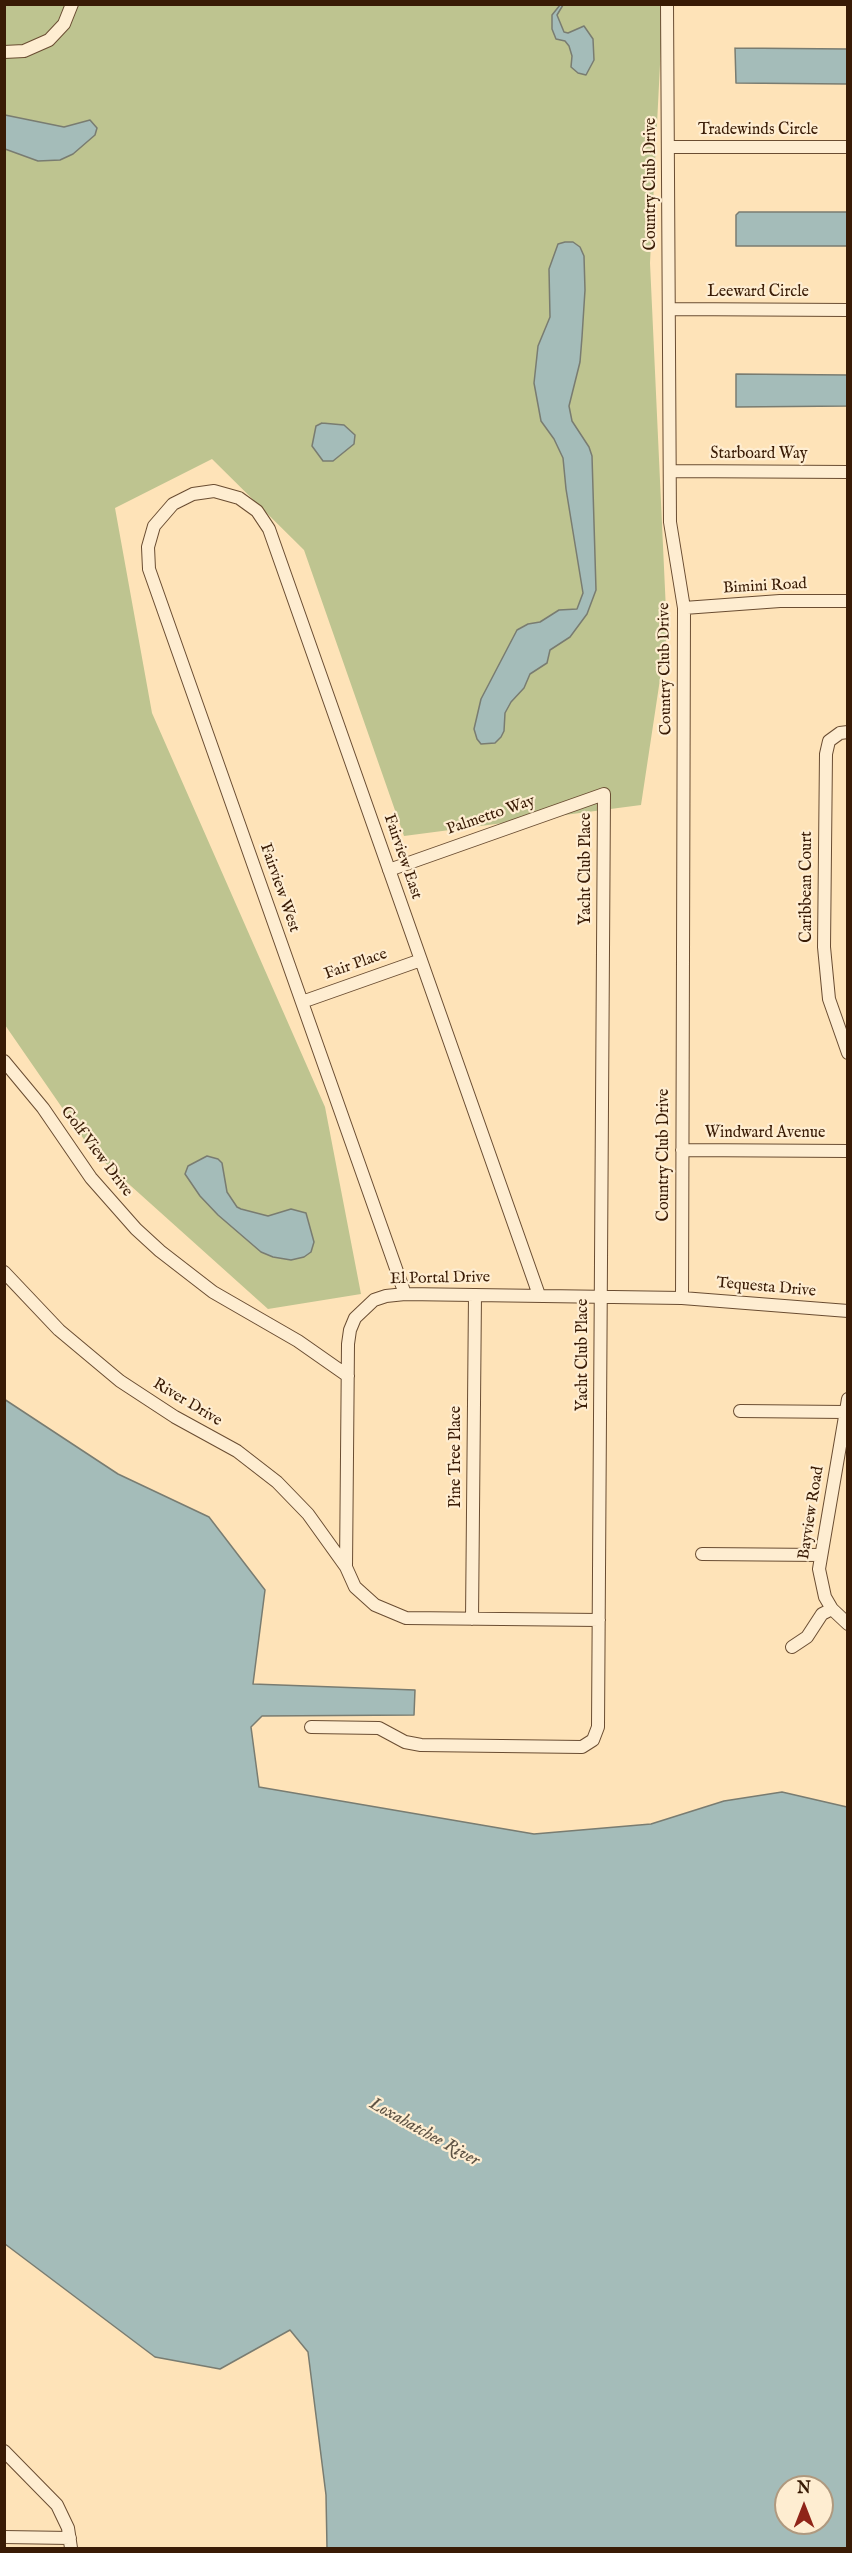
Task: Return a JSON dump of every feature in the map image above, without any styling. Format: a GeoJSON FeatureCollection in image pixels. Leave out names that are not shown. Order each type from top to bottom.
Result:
{"type":"FeatureCollection","features":[{"type":"Feature","properties":{"kind":"street"},"geometry":{"type":"LineString","coordinates":[[4,52],[31,49],[54,35],[64,24],[72,4]]}},
{"type":"Feature","properties":{"kind":"street","name":"Country Club Drive"},"geometry":{"type":"LineString","coordinates":[[667,4],[670,471],[673,548],[684,609],[682,1298]]}},
{"type":"Feature","properties":{"kind":"street","name":"Tradewinds Circle"},"geometry":{"type":"LineString","coordinates":[[669,147],[848,147]]}},
{"type":"Feature","properties":{"kind":"street","name":"Leeward Circle"},"geometry":{"type":"LineString","coordinates":[[669,309],[848,310]]}},
{"type":"Feature","properties":{"kind":"street","name":"Starboard Way"},"geometry":{"type":"LineString","coordinates":[[670,471],[848,472]]}},
{"type":"Feature","properties":{"kind":"street","name":"Fairview East"},"geometry":{"type":"LineString","coordinates":[[179,500],[200,492],[233,495],[252,506],[266,523],[539,1295]]}},
{"type":"Feature","properties":{"kind":"street","name":"Fairview West"},"geometry":{"type":"LineString","coordinates":[[179,500],[163,514],[152,533],[148,547],[149,569],[405,1294]]}},
{"type":"Feature","properties":{"kind":"street","name":"Bimini Road"},"geometry":{"type":"LineString","coordinates":[[684,609],[780,601],[848,601]]}},
{"type":"Feature","properties":{"kind":"street","name":"Caribbean Court"},"geometry":{"type":"LineString","coordinates":[[848,732],[840,733],[829,741],[826,754],[824,936],[830,999],[848,1053]]}},
{"type":"Feature","properties":{"kind":"street","name":"Palmetto Way"},"geometry":{"type":"LineString","coordinates":[[389,870],[604,794]]}},
{"type":"Feature","properties":{"kind":"street","name":"Yacht Club Place"},"geometry":{"type":"LineString","coordinates":[[311,1727],[379,1728],[405,1742],[421,1745],[582,1747],[597,1734],[604,794]]}},
{"type":"Feature","properties":{"kind":"street","name":"Fair Place"},"geometry":{"type":"LineString","coordinates":[[302,1002],[421,960]]}},
{"type":"Feature","properties":{"kind":"street","name":"Golf View Drive"},"geometry":{"type":"LineString","coordinates":[[4,1061],[43,1108],[98,1187],[136,1229],[160,1251],[213,1292],[298,1341],[348,1376]]}},
{"type":"Feature","properties":{"kind":"street","name":"Windward Avenue"},"geometry":{"type":"LineString","coordinates":[[682,1150],[848,1151]]}},
{"type":"Feature","properties":{"kind":"street","name":"River Drive"},"geometry":{"type":"LineString","coordinates":[[4,1272],[59,1330],[120,1381],[175,1417],[237,1451],[277,1482],[308,1514],[346,1566]]}},
{"type":"Feature","properties":{"kind":"street","name":"El Portal Drive"},"geometry":{"type":"LineString","coordinates":[[346,1566],[349,1337],[355,1318],[368,1304],[380,1298],[405,1294],[601,1295],[682,1298]]}},
{"type":"Feature","properties":{"kind":"street","name":"Pine Tree Place"},"geometry":{"type":"LineString","coordinates":[[472,1619],[475,1295]]}},
{"type":"Feature","properties":{"kind":"street","name":"Tequesta Drive"},"geometry":{"type":"LineString","coordinates":[[682,1298],[848,1311]]}},
{"type":"Feature","properties":{"kind":"street","name":"Bayview Road"},"geometry":{"type":"LineString","coordinates":[[848,1399],[821,1555],[820,1583],[832,1609],[848,1624]]}},
{"type":"Feature","properties":{"kind":"street"},"geometry":{"type":"LineString","coordinates":[[740,1411],[845,1412]]}},
{"type":"Feature","properties":{"kind":"street"},"geometry":{"type":"LineString","coordinates":[[702,1554],[821,1555]]}},
{"type":"Feature","properties":{"kind":"street"},"geometry":{"type":"LineString","coordinates":[[346,1566],[352,1582],[370,1601],[406,1618],[599,1620]]}},
{"type":"Feature","properties":{"kind":"street"},"geometry":{"type":"LineString","coordinates":[[792,1647],[807,1637],[822,1614],[832,1609]]}},
{"type":"Feature","properties":{"kind":"street"},"geometry":{"type":"LineString","coordinates":[[4,2451],[48,2494],[63,2515],[70,2543],[4,2537]]}},
{"type":"Feature","properties":{"kind":"green space"},"geometry":{"type":"Polygon","coordinates":[[[5,5],[663,5],[650,263],[667,633],[641,805],[404,836],[304,550],[212,459],[115,508],[152,713],[325,1107],[361,1294],[268,1309],[92,1151],[5,1025],[5,5]]]}},
{"type":"Feature","properties":{"kind":"water"},"geometry":{"type":"Polygon","coordinates":[[[560,5],[563,5],[557,15],[564,32],[568,33],[584,26],[593,39],[594,60],[586,75],[578,73],[571,67],[572,56],[569,46],[565,41],[556,39],[552,29],[552,15],[560,5]]]}},
{"type":"Feature","properties":{"kind":"water"},"geometry":{"type":"Polygon","coordinates":[[[735,48],[847,49],[847,84],[736,83],[735,48]]]}},
{"type":"Feature","properties":{"kind":"water"},"geometry":{"type":"Polygon","coordinates":[[[5,115],[64,127],[90,120],[97,128],[95,135],[73,154],[60,160],[38,161],[5,149],[5,115]]]}},
{"type":"Feature","properties":{"kind":"water"},"geometry":{"type":"Polygon","coordinates":[[[739,212],[847,212],[847,246],[736,246],[736,215],[739,212]]]}},
{"type":"Feature","properties":{"kind":"water"},"geometry":{"type":"Polygon","coordinates":[[[573,242],[580,247],[584,256],[585,290],[580,362],[569,406],[572,421],[589,447],[592,456],[596,590],[587,614],[570,637],[550,650],[547,663],[530,674],[524,688],[511,702],[505,713],[504,731],[501,737],[495,743],[481,744],[474,729],[481,699],[517,630],[528,624],[540,622],[559,610],[577,609],[583,593],[563,458],[554,439],[541,421],[534,383],[538,346],[550,317],[549,269],[558,244],[573,242]]]}},
{"type":"Feature","properties":{"kind":"water"},"geometry":{"type":"Polygon","coordinates":[[[736,374],[847,375],[847,406],[736,407],[736,374]]]}},
{"type":"Feature","properties":{"kind":"water"},"geometry":{"type":"Polygon","coordinates":[[[322,423],[344,425],[355,435],[354,444],[333,461],[323,461],[312,446],[316,426],[322,423]]]}},
{"type":"Feature","properties":{"kind":"water"},"geometry":{"type":"Polygon","coordinates":[[[207,1156],[218,1159],[222,1163],[227,1192],[237,1207],[268,1216],[291,1209],[306,1213],[314,1242],[311,1252],[304,1257],[291,1260],[273,1257],[261,1252],[218,1215],[200,1196],[185,1174],[188,1166],[207,1156]]]}},
{"type":"Feature","properties":{"kind":"water","name":"Loxahatchee River"},"geometry":{"type":"Polygon","coordinates":[[[4,1399],[118,1474],[209,1517],[265,1590],[253,1684],[415,1690],[414,1715],[262,1716],[251,1727],[259,1787],[534,1834],[651,1824],[724,1801],[782,1792],[847,1807],[847,2548],[327,2548],[326,2495],[308,2352],[290,2330],[220,2369],[155,2357],[5,2244],[4,1399]]]}}]}
